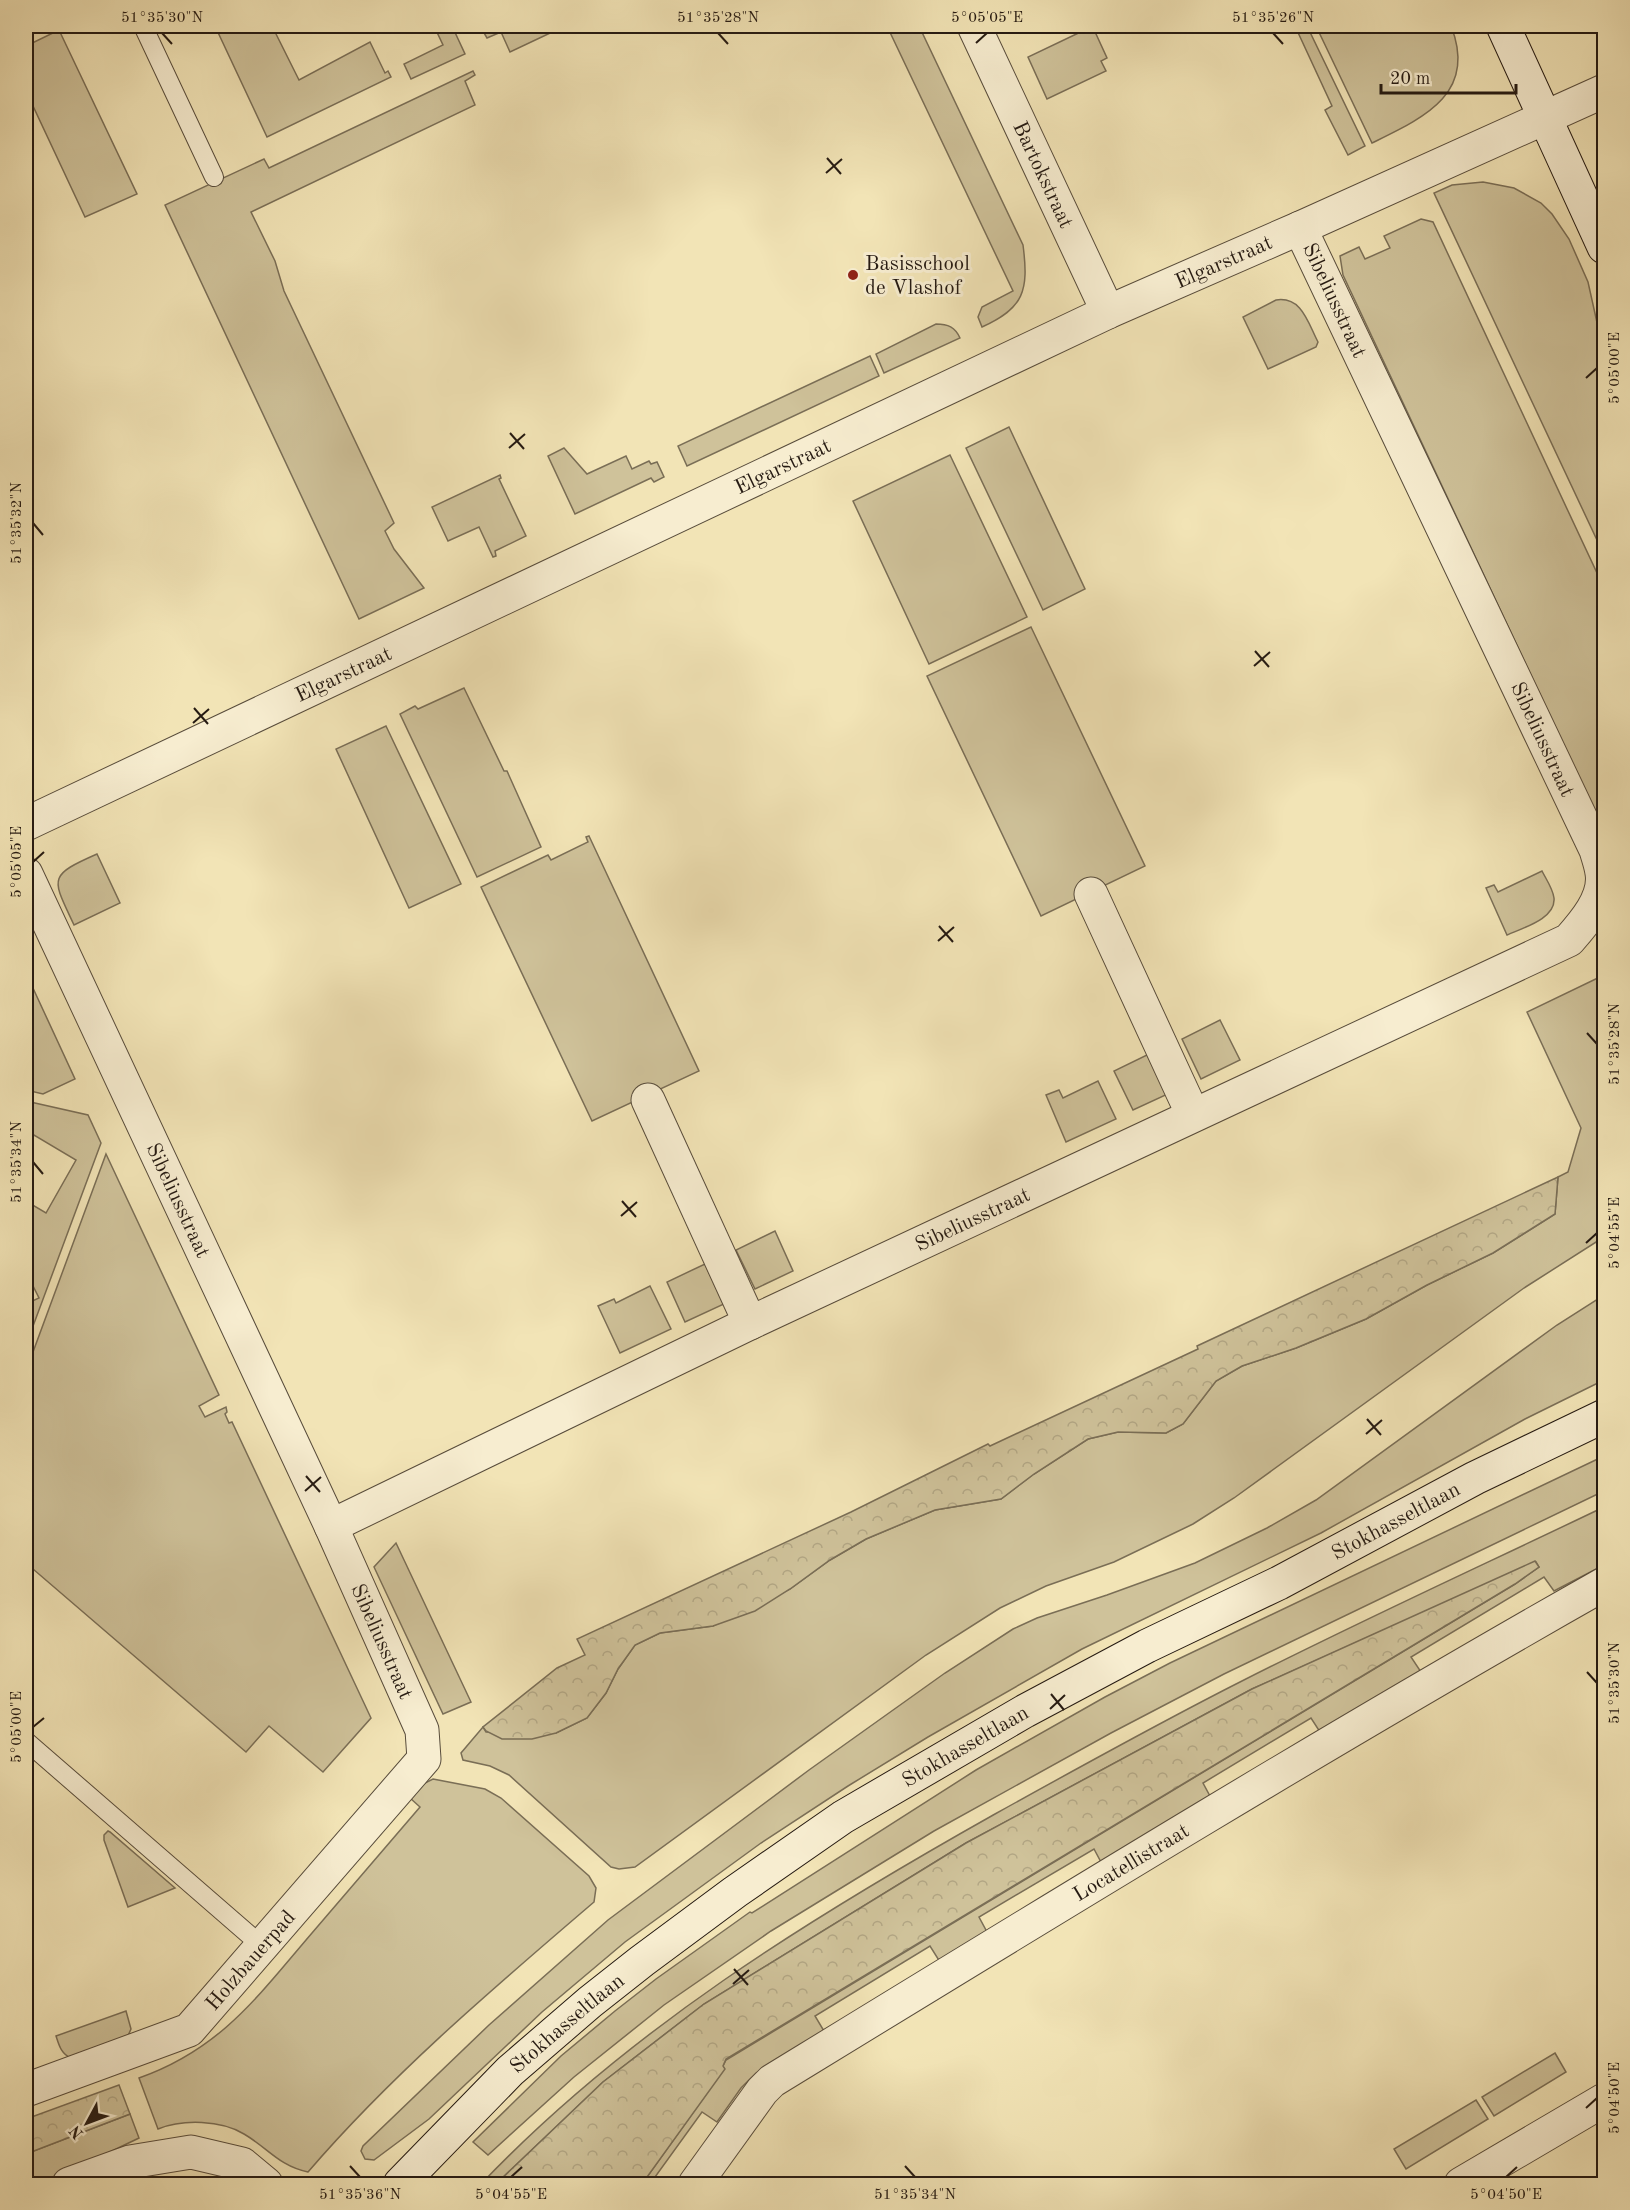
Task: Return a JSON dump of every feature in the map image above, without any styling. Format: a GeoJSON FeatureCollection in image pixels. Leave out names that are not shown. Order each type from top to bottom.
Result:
{"type":"FeatureCollection","features":[{"type":"Feature","properties":{"kind":"street"},"geometry":{"type":"LineString","coordinates":[[1503,26],[1605,247]]}},
{"type":"Feature","properties":{"kind":"street","name":"Bartokstraat"},"geometry":{"type":"LineString","coordinates":[[983,29],[1108,312]]}},
{"type":"Feature","properties":{"kind":"street","name":"Elgarstraat"},"geometry":{"type":"LineString","coordinates":[[26,824],[1108,312],[1605,91]]}},
{"type":"Feature","properties":{"kind":"street","name":"Sibeliusstraat"},"geometry":{"type":"LineString","coordinates":[[331,1526],[750,1323],[1569,940],[1591,916],[1598,899],[1603,875],[1596,850],[1300,228]]}},
{"type":"Feature","properties":{"kind":"street","name":"Sibeliusstraat"},"geometry":{"type":"LineString","coordinates":[[26,873],[331,1526],[422,1730],[424,1759]]}},
{"type":"Feature","properties":{"kind":"street"},"geometry":{"type":"LineString","coordinates":[[1091,894],[1194,1115]]}},
{"type":"Feature","properties":{"kind":"street"},"geometry":{"type":"LineString","coordinates":[[648,1100],[750,1323]]}},
{"type":"Feature","properties":{"kind":"street","name":"Stokhasseltlaan"},"geometry":{"type":"LineString","coordinates":[[400,2184],[510,2071],[590,2002],[651,1954],[843,1817],[1025,1711],[1147,1646],[1279,1583],[1475,1478],[1605,1416]]}},
{"type":"Feature","properties":{"kind":"street","name":"Locatellistraat"},"geometry":{"type":"LineString","coordinates":[[695,2184],[762,2091],[772,2081],[1155,1846],[1450,1671],[1605,1584]]}},
{"type":"Feature","properties":{"kind":"street","name":"Holzbauerpad"},"geometry":{"type":"LineString","coordinates":[[26,2090],[189,2030],[424,1759]]}},
{"type":"Feature","properties":{"kind":"street"},"geometry":{"type":"LineString","coordinates":[[1461,2184],[1605,2100]]}},
{"type":"Feature","properties":{"kind":"street"},"geometry":{"type":"LineString","coordinates":[[69,2184],[130,2162],[191,2152],[242,2164],[266,2184]]}},
{"type":"Feature","properties":{"kind":"lane"},"geometry":{"type":"LineString","coordinates":[[143,26],[214,177]]}},
{"type":"Feature","properties":{"kind":"lane"},"geometry":{"type":"LineString","coordinates":[[26,1741],[262,1946]]}},
{"type":"Feature","properties":{"kind":"green space"},"geometry":{"type":"Polygon","coordinates":[[[215,26],[272,26],[299,80],[370,42],[385,73],[388,71],[391,77],[267,137],[215,26]]]}},
{"type":"Feature","properties":{"kind":"green space"},"geometry":{"type":"Polygon","coordinates":[[[434,26],[452,26],[465,54],[411,79],[404,64],[443,45],[434,26]]]}},
{"type":"Feature","properties":{"kind":"green space"},"geometry":{"type":"Polygon","coordinates":[[[480,26],[565,26],[510,52],[501,32],[487,38],[480,26]]]}},
{"type":"Feature","properties":{"kind":"green space"},"geometry":{"type":"Polygon","coordinates":[[[887,26],[919,26],[1023,245],[1025,275],[1020,296],[1007,313],[982,327],[978,317],[982,307],[1013,291],[887,26]]]}},
{"type":"Feature","properties":{"kind":"green space"},"geometry":{"type":"Polygon","coordinates":[[[1295,26],[1307,26],[1365,146],[1348,155],[1325,110],[1332,106],[1295,26]]]}},
{"type":"Feature","properties":{"kind":"green space"},"geometry":{"type":"Polygon","coordinates":[[[1316,26],[1451,26],[1457,50],[1457,69],[1451,86],[1441,101],[1427,113],[1372,143],[1316,26]]]}},
{"type":"Feature","properties":{"kind":"green space"},"geometry":{"type":"Polygon","coordinates":[[[1089,28],[1096,34],[1107,58],[1101,61],[1106,71],[1047,99],[1028,57],[1089,28]]]}},
{"type":"Feature","properties":{"kind":"green space"},"geometry":{"type":"Polygon","coordinates":[[[59,30],[137,194],[85,217],[26,91],[26,46],[59,30]]]}},
{"type":"Feature","properties":{"kind":"green space"},"geometry":{"type":"Polygon","coordinates":[[[473,71],[475,75],[465,81],[475,105],[251,212],[275,261],[284,291],[394,523],[385,531],[394,549],[424,588],[359,619],[165,205],[264,159],[269,168],[473,71]]]}},
{"type":"Feature","properties":{"kind":"green space"},"geometry":{"type":"Polygon","coordinates":[[[1483,182],[1514,188],[1541,203],[1552,214],[1569,239],[1588,282],[1604,354],[1604,555],[1434,193],[1452,185],[1483,182]]]}},
{"type":"Feature","properties":{"kind":"green space"},"geometry":{"type":"Polygon","coordinates":[[[1421,219],[1433,222],[1604,588],[1604,831],[1343,275],[1340,256],[1359,247],[1365,259],[1390,248],[1384,236],[1421,219]]]}},
{"type":"Feature","properties":{"kind":"green space"},"geometry":{"type":"Polygon","coordinates":[[[1276,300],[1292,302],[1303,312],[1318,342],[1316,347],[1268,369],[1243,317],[1276,300]]]}},
{"type":"Feature","properties":{"kind":"green space"},"geometry":{"type":"Polygon","coordinates":[[[936,324],[951,327],[960,338],[884,373],[876,354],[936,324]]]}},
{"type":"Feature","properties":{"kind":"green space"},"geometry":{"type":"Polygon","coordinates":[[[870,356],[879,376],[687,466],[678,446],[870,356]]]}},
{"type":"Feature","properties":{"kind":"green space"},"geometry":{"type":"Polygon","coordinates":[[[1009,427],[1085,589],[1043,610],[966,448],[1009,427]]]}},
{"type":"Feature","properties":{"kind":"green space"},"geometry":{"type":"Polygon","coordinates":[[[564,448],[587,474],[626,456],[632,469],[649,461],[651,464],[657,462],[664,477],[654,482],[651,478],[575,514],[548,456],[564,448]]]}},
{"type":"Feature","properties":{"kind":"green space"},"geometry":{"type":"Polygon","coordinates":[[[950,455],[1027,617],[929,664],[853,501],[950,455]]]}},
{"type":"Feature","properties":{"kind":"green space"},"geometry":{"type":"Polygon","coordinates":[[[500,475],[499,479],[526,536],[495,551],[496,556],[493,557],[479,527],[448,541],[432,507],[500,475]]]}},
{"type":"Feature","properties":{"kind":"green space"},"geometry":{"type":"Polygon","coordinates":[[[1031,627],[1145,866],[1041,916],[927,676],[1031,627]]]}},
{"type":"Feature","properties":{"kind":"green space"},"geometry":{"type":"Polygon","coordinates":[[[464,688],[504,771],[507,771],[541,847],[477,877],[400,714],[415,706],[418,709],[464,688]]]}},
{"type":"Feature","properties":{"kind":"green space"},"geometry":{"type":"Polygon","coordinates":[[[386,726],[461,884],[409,908],[336,749],[386,726]]]}},
{"type":"Feature","properties":{"kind":"green space"},"geometry":{"type":"Polygon","coordinates":[[[589,836],[699,1071],[592,1121],[481,887],[548,855],[551,860],[588,842],[586,837],[589,836]]]}},
{"type":"Feature","properties":{"kind":"green space"},"geometry":{"type":"Polygon","coordinates":[[[97,854],[120,903],[74,925],[61,897],[58,880],[69,868],[97,854]]]}},
{"type":"Feature","properties":{"kind":"green space"},"geometry":{"type":"Polygon","coordinates":[[[1542,871],[1554,898],[1550,912],[1537,922],[1507,935],[1486,888],[1494,885],[1498,892],[1542,871]]]}},
{"type":"Feature","properties":{"kind":"green space"},"geometry":{"type":"Polygon","coordinates":[[[26,973],[75,1079],[43,1094],[26,1090],[26,973]]]}},
{"type":"Feature","properties":{"kind":"green space"},"geometry":{"type":"Polygon","coordinates":[[[1604,975],[1604,1237],[1524,1288],[1234,1498],[1193,1524],[1114,1562],[1046,1586],[1000,1608],[926,1655],[635,1867],[619,1869],[611,1867],[509,1775],[490,1766],[463,1760],[461,1753],[483,1727],[486,1732],[556,1733],[587,1718],[606,1693],[618,1669],[635,1645],[660,1633],[713,1626],[790,1589],[830,1560],[866,1539],[935,1510],[1001,1499],[1034,1474],[1088,1439],[1118,1432],[1166,1433],[1183,1424],[1216,1381],[1242,1366],[1296,1348],[1366,1319],[1427,1285],[1493,1253],[1555,1214],[1558,1177],[1568,1172],[1581,1128],[1527,1012],[1604,975]]]}},
{"type":"Feature","properties":{"kind":"green space"},"geometry":{"type":"Polygon","coordinates":[[[1220,1020],[1240,1060],[1201,1079],[1182,1039],[1220,1020]]]}},
{"type":"Feature","properties":{"kind":"green space"},"geometry":{"type":"Polygon","coordinates":[[[1151,1053],[1170,1093],[1133,1110],[1114,1071],[1151,1053]]]}},
{"type":"Feature","properties":{"kind":"green space"},"geometry":{"type":"Polygon","coordinates":[[[1098,1081],[1116,1119],[1066,1142],[1046,1095],[1059,1090],[1063,1098],[1098,1081]]]}},
{"type":"Feature","properties":{"kind":"green space"},"geometry":{"type":"Polygon","coordinates":[[[26,1101],[88,1115],[101,1143],[26,1345],[26,1304],[39,1298],[26,1272],[26,1201],[46,1213],[76,1160],[34,1135],[26,1150],[26,1101]]]}},
{"type":"Feature","properties":{"kind":"green space"},"geometry":{"type":"Polygon","coordinates":[[[106,1154],[219,1395],[199,1406],[205,1417],[226,1407],[225,1414],[229,1423],[232,1422],[371,1718],[323,1772],[269,1726],[246,1752],[26,1563],[26,1371],[106,1154]]]}},
{"type":"Feature","properties":{"kind":"green space"},"geometry":{"type":"Polygon","coordinates":[[[1558,1177],[1555,1214],[1493,1253],[1427,1285],[1366,1319],[1296,1348],[1242,1366],[1216,1381],[1183,1424],[1166,1433],[1118,1432],[1088,1439],[1034,1474],[1001,1499],[935,1510],[866,1539],[830,1560],[755,1611],[713,1626],[660,1633],[635,1645],[618,1669],[606,1693],[587,1718],[556,1733],[532,1739],[502,1739],[483,1727],[557,1668],[585,1655],[577,1639],[851,1512],[988,1444],[990,1446],[1198,1349],[1197,1346],[1558,1177]]]}},
{"type":"Feature","properties":{"kind":"green space"},"geometry":{"type":"Polygon","coordinates":[[[775,1231],[793,1271],[755,1289],[736,1250],[775,1231]]]}},
{"type":"Feature","properties":{"kind":"green space"},"geometry":{"type":"Polygon","coordinates":[[[705,1264],[724,1304],[685,1322],[667,1282],[705,1264]]]}},
{"type":"Feature","properties":{"kind":"green space"},"geometry":{"type":"Polygon","coordinates":[[[650,1286],[671,1329],[620,1353],[598,1306],[614,1299],[616,1303],[650,1286]]]}},
{"type":"Feature","properties":{"kind":"green space"},"geometry":{"type":"Polygon","coordinates":[[[1604,1295],[1604,1380],[1525,1419],[1321,1533],[1082,1649],[928,1737],[848,1786],[761,1843],[625,1942],[542,2012],[429,2119],[374,2160],[365,2159],[361,2151],[363,2146],[489,2025],[608,1920],[809,1770],[945,1673],[1013,1629],[1037,1618],[1195,1563],[1267,1528],[1316,1500],[1557,1325],[1604,1295]]]}},
{"type":"Feature","properties":{"kind":"green space"},"geometry":{"type":"Polygon","coordinates":[[[1604,1456],[1604,1491],[1224,1674],[1111,1733],[934,1831],[771,1931],[664,2005],[574,2077],[488,2155],[473,2142],[561,2056],[656,1979],[750,1912],[752,1913],[976,1770],[1170,1663],[1604,1456]]]}},
{"type":"Feature","properties":{"kind":"green space"},"geometry":{"type":"Polygon","coordinates":[[[1604,1507],[1604,1565],[1554,1591],[1544,1577],[1411,1657],[1421,1672],[1320,1732],[1311,1718],[1203,1783],[1211,1798],[1102,1864],[1094,1849],[979,1917],[987,1932],[940,1962],[930,1946],[815,2016],[824,2031],[756,2073],[741,2088],[717,2122],[702,2112],[650,2184],[642,2184],[724,2069],[726,2060],[1515,1584],[1539,1567],[1536,1562],[1252,1689],[966,1843],[704,2004],[603,2082],[496,2184],[481,2184],[538,2128],[597,2076],[659,2027],[724,1980],[857,1894],[995,1814],[1209,1698],[1330,1637],[1604,1507]]]}},
{"type":"Feature","properties":{"kind":"green space"},"geometry":{"type":"Polygon","coordinates":[[[396,1543],[471,1702],[443,1714],[374,1567],[396,1543]]]}},
{"type":"Feature","properties":{"kind":"green space"},"geometry":{"type":"Polygon","coordinates":[[[1535,1561],[1539,1567],[1515,1584],[726,2059],[723,2066],[725,2069],[642,2184],[496,2184],[603,2082],[704,2004],[966,1843],[1252,1689],[1535,1561]]]}},
{"type":"Feature","properties":{"kind":"green space"},"geometry":{"type":"Polygon","coordinates":[[[433,1779],[485,1789],[501,1798],[589,1876],[596,1888],[594,1902],[446,2031],[375,2100],[308,2172],[289,2166],[235,2129],[190,2122],[158,2129],[139,2078],[193,2052],[216,2036],[255,1999],[420,1807],[410,1798],[423,1784],[433,1779]]]}},
{"type":"Feature","properties":{"kind":"green space"},"geometry":{"type":"Polygon","coordinates":[[[108,1831],[175,1888],[128,1907],[104,1840],[104,1835],[108,1831]]]}},
{"type":"Feature","properties":{"kind":"green space"},"geometry":{"type":"Polygon","coordinates":[[[126,2011],[131,2029],[127,2038],[71,2058],[61,2049],[56,2036],[126,2011]]]}},
{"type":"Feature","properties":{"kind":"green space"},"geometry":{"type":"Polygon","coordinates":[[[1555,2053],[1566,2072],[1494,2116],[1482,2097],[1555,2053]]]}},
{"type":"Feature","properties":{"kind":"green space"},"geometry":{"type":"Polygon","coordinates":[[[119,2085],[130,2114],[26,2154],[26,2119],[119,2085]]]}},
{"type":"Feature","properties":{"kind":"green space"},"geometry":{"type":"Polygon","coordinates":[[[1476,2100],[1488,2119],[1406,2169],[1394,2149],[1476,2100]]]}},
{"type":"Feature","properties":{"kind":"green space"},"geometry":{"type":"Polygon","coordinates":[[[130,2114],[139,2138],[43,2184],[26,2184],[26,2154],[130,2114]]]}},
{"type":"Feature","properties":{"kind":"place","name":"Basisschool de Vlashof"},"geometry":{"type":"Point","coordinates":[853,275]}}]}
